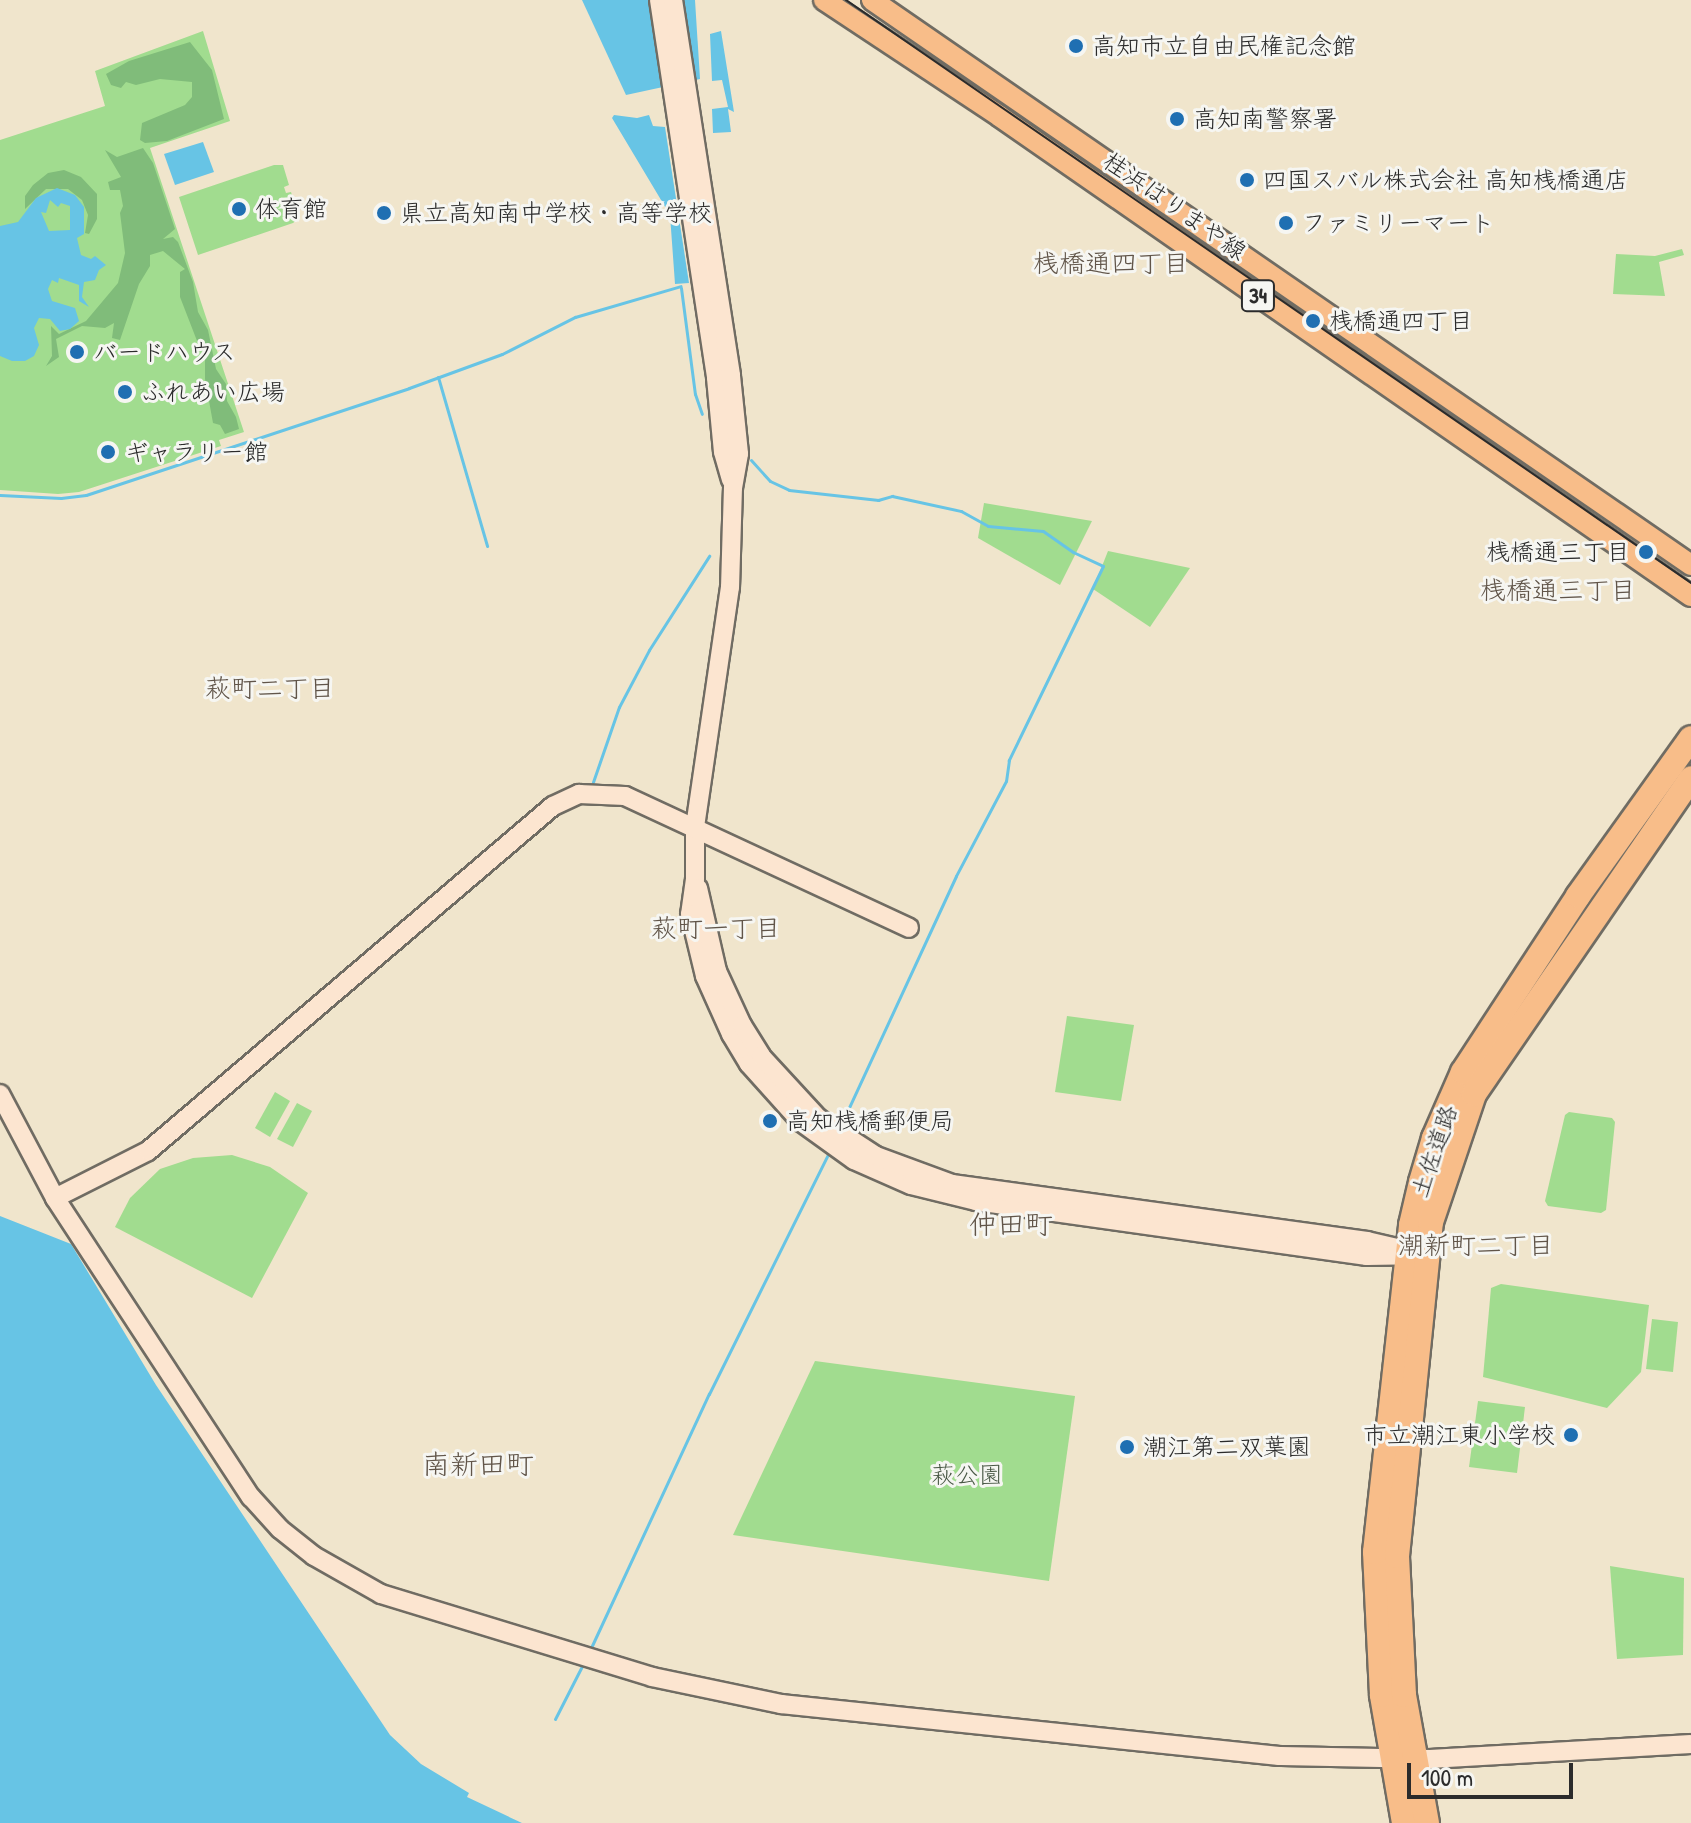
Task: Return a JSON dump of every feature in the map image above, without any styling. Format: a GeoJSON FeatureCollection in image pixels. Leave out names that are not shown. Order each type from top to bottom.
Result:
{"type":"FeatureCollection","features":[{"type":"Feature","properties":{"kind":"highway","name":"土佐道路"},"geometry":{"type":"LineString","coordinates":[[1427,1823],[1404,1760],[1380,1665],[1376,1545],[1414,1253],[1412,1220],[1434,1138],[1463,1072],[1578,896],[1691,738]]}},
{"type":"Feature","properties":{"kind":"highway","name":"土佐道路"},"geometry":{"type":"LineString","coordinates":[[1414,1253],[1474,1094],[1691,778]]}},
{"type":"Feature","properties":{"kind":"highway","name":"土佐道路"},"geometry":{"type":"LineString","coordinates":[[1404,1760],[1404,1823]]}},
{"type":"Feature","properties":{"kind":"main road","name":"桂浜はりまや線"},"geometry":{"type":"LineString","coordinates":[[824,0],[1011,124],[1691,596]]}},
{"type":"Feature","properties":{"kind":"main road","name":"桂浜はりまや線"},"geometry":{"type":"LineString","coordinates":[[872,0],[1691,565]]}},
{"type":"Feature","properties":{"kind":"street"},"geometry":{"type":"LineString","coordinates":[[659,0],[679,87],[731,376],[739,454],[733,487],[730,587],[695,826],[695,879],[690,914],[715,1003],[749,1064],[784,1106],[854,1160],[911,1185],[976,1201],[1367,1256],[1414,1253]]}},
{"type":"Feature","properties":{"kind":"street"},"geometry":{"type":"LineString","coordinates":[[673,0],[679,87]]}},
{"type":"Feature","properties":{"kind":"street"},"geometry":{"type":"LineString","coordinates":[[55,1198],[148,1151],[173,1132],[553,806],[579,794],[611,793],[695,826],[909,928]]}},
{"type":"Feature","properties":{"kind":"street"},"geometry":{"type":"LineString","coordinates":[[0,1094],[55,1198],[251,1497],[280,1529],[314,1556],[381,1594],[652,1677],[781,1704],[1279,1756],[1404,1760],[1691,1744]]}},
{"type":"Feature","properties":{"kind":"green space"},"geometry":{"type":"Polygon","coordinates":[[[203,31],[230,121],[150,148],[244,432],[219,440],[221,446],[79,492],[58,494],[0,490],[0,140],[105,106],[95,71],[203,31]]]}},
{"type":"Feature","properties":{"kind":"green space"},"geometry":{"type":"Polygon","coordinates":[[[190,42],[212,70],[224,119],[167,141],[145,143],[140,140],[142,123],[185,105],[192,97],[192,82],[160,79],[136,85],[126,82],[121,88],[111,85],[106,74],[129,61],[190,42]]]}},
{"type":"Feature","properties":{"kind":"green space"},"geometry":{"type":"Polygon","coordinates":[[[143,148],[153,163],[175,229],[163,239],[173,237],[178,242],[193,282],[198,312],[208,330],[216,369],[226,384],[227,401],[236,417],[239,429],[225,434],[220,425],[213,423],[205,379],[205,350],[199,346],[180,297],[180,272],[185,269],[163,251],[150,255],[150,266],[139,284],[120,340],[112,338],[114,323],[105,328],[82,326],[56,339],[59,357],[46,366],[52,356],[51,326],[59,334],[86,321],[118,283],[125,253],[120,213],[123,206],[120,190],[110,190],[108,182],[121,177],[105,150],[117,157],[143,148]]]}},
{"type":"Feature","properties":{"kind":"green space","name":"体育館"},"geometry":{"type":"Polygon","coordinates":[[[274,165],[283,165],[289,185],[284,187],[286,193],[291,192],[299,218],[293,223],[198,255],[179,197],[274,165]]]}},
{"type":"Feature","properties":{"kind":"green space"},"geometry":{"type":"Polygon","coordinates":[[[64,170],[81,177],[97,194],[97,219],[89,234],[85,233],[88,215],[82,200],[68,189],[46,189],[25,209],[25,196],[33,185],[48,173],[64,170]]]}},
{"type":"Feature","properties":{"kind":"green space"},"geometry":{"type":"Polygon","coordinates":[[[1682,249],[1684,255],[1659,262],[1665,296],[1613,294],[1616,254],[1655,256],[1682,249]]]}},
{"type":"Feature","properties":{"kind":"green space"},"geometry":{"type":"Polygon","coordinates":[[[984,503],[1092,521],[1060,585],[978,538],[984,503]]]}},
{"type":"Feature","properties":{"kind":"green space"},"geometry":{"type":"Polygon","coordinates":[[[1108,551],[1190,568],[1150,627],[1093,589],[1108,551]]]}},
{"type":"Feature","properties":{"kind":"green space"},"geometry":{"type":"Polygon","coordinates":[[[1067,1016],[1134,1025],[1121,1101],[1055,1092],[1067,1016]]]}},
{"type":"Feature","properties":{"kind":"green space"},"geometry":{"type":"Polygon","coordinates":[[[275,1092],[290,1101],[270,1137],[255,1128],[275,1092]]]}},
{"type":"Feature","properties":{"kind":"green space"},"geometry":{"type":"Polygon","coordinates":[[[297,1103],[312,1111],[293,1147],[277,1139],[297,1103]]]}},
{"type":"Feature","properties":{"kind":"green space"},"geometry":{"type":"Polygon","coordinates":[[[1569,1112],[1612,1118],[1615,1122],[1606,1210],[1601,1213],[1548,1206],[1545,1201],[1565,1115],[1569,1112]]]}},
{"type":"Feature","properties":{"kind":"green space"},"geometry":{"type":"Polygon","coordinates":[[[232,1155],[270,1167],[308,1193],[252,1298],[115,1227],[130,1198],[160,1169],[193,1158],[232,1155]]]}},
{"type":"Feature","properties":{"kind":"green space"},"geometry":{"type":"Polygon","coordinates":[[[1501,1284],[1649,1305],[1641,1372],[1607,1408],[1483,1377],[1491,1288],[1501,1284]]]}},
{"type":"Feature","properties":{"kind":"green space"},"geometry":{"type":"Polygon","coordinates":[[[1652,1319],[1678,1322],[1673,1372],[1646,1369],[1652,1319]]]}},
{"type":"Feature","properties":{"kind":"green space","name":"萩公園"},"geometry":{"type":"Polygon","coordinates":[[[815,1361],[1075,1396],[1049,1581],[733,1535],[815,1361]]]}},
{"type":"Feature","properties":{"kind":"green space"},"geometry":{"type":"Polygon","coordinates":[[[1478,1401],[1525,1407],[1517,1473],[1469,1467],[1478,1401]]]}},
{"type":"Feature","properties":{"kind":"green space"},"geometry":{"type":"Polygon","coordinates":[[[1610,1566],[1684,1578],[1683,1655],[1617,1659],[1610,1566]]]}},
{"type":"Feature","properties":{"kind":"water"},"geometry":{"type":"Polygon","coordinates":[[[582,0],[695,0],[700,79],[626,95],[582,0]]]}},
{"type":"Feature","properties":{"kind":"water"},"geometry":{"type":"Polygon","coordinates":[[[721,31],[734,112],[728,109],[731,132],[713,133],[712,109],[728,107],[722,80],[712,81],[710,34],[721,31]]]}},
{"type":"Feature","properties":{"kind":"water"},"geometry":{"type":"Polygon","coordinates":[[[614,115],[637,118],[649,115],[653,126],[665,127],[689,283],[675,284],[670,215],[612,118],[614,115]]]}},
{"type":"Feature","properties":{"kind":"water"},"geometry":{"type":"Polygon","coordinates":[[[203,142],[214,172],[175,185],[164,154],[203,142]]]}},
{"type":"Feature","properties":{"kind":"water"},"geometry":{"type":"Polygon","coordinates":[[[57,188],[75,195],[84,207],[84,234],[77,238],[81,255],[91,259],[95,256],[106,265],[99,270],[95,280],[84,282],[82,297],[89,307],[79,301],[79,285],[59,278],[58,283],[52,280],[48,289],[52,301],[75,308],[79,321],[70,329],[60,331],[50,319],[39,318],[34,328],[39,345],[34,356],[25,361],[12,361],[0,356],[0,226],[18,222],[36,198],[57,188]],[[50,200],[46,213],[41,212],[49,231],[70,230],[70,206],[61,203],[58,207],[50,200]]]}},
{"type":"Feature","properties":{"kind":"water"},"geometry":{"type":"Polygon","coordinates":[[[0,1216],[71,1244],[156,1385],[390,1735],[421,1764],[469,1793],[467,1797],[522,1823],[0,1823],[0,1216]]]}},
{"type":"Feature","properties":{"kind":"waterway"},"geometry":{"type":"LineString","coordinates":[[0,495],[61,498],[86,495],[409,388],[502,354],[575,317],[681,286]]}},
{"type":"Feature","properties":{"kind":"waterway"},"geometry":{"type":"LineString","coordinates":[[681,288],[695,394],[702,414]]}},
{"type":"Feature","properties":{"kind":"waterway"},"geometry":{"type":"LineString","coordinates":[[438,377],[487,546]]}},
{"type":"Feature","properties":{"kind":"waterway"},"geometry":{"type":"LineString","coordinates":[[751,460],[770,481],[789,490],[878,500],[892,496],[961,511],[988,526],[1043,531],[1073,552],[1103,566],[1009,760],[1006,781],[956,876],[841,1125]]}},
{"type":"Feature","properties":{"kind":"waterway"},"geometry":{"type":"LineString","coordinates":[[593,782],[619,707],[649,650],[709,556]]}},
{"type":"Feature","properties":{"kind":"waterway"},"geometry":{"type":"LineString","coordinates":[[589,1652],[709,1394],[830,1150]]}},
{"type":"Feature","properties":{"kind":"waterway"},"geometry":{"type":"LineString","coordinates":[[555,1719],[584,1662]]}},
{"type":"Feature","properties":{"kind":"tram line"},"geometry":{"type":"LineString","coordinates":[[846,0],[1691,583]]}},
{"type":"Feature","properties":{"kind":"place","name":"高知市立自由民権記念館"},"geometry":{"type":"Point","coordinates":[1076,46]}},
{"type":"Feature","properties":{"kind":"place","name":"高知南警察署"},"geometry":{"type":"Point","coordinates":[1177,119]}},
{"type":"Feature","properties":{"kind":"place","name":"四国スバル株式会社 高知桟橋通店"},"geometry":{"type":"Point","coordinates":[1247,180]}},
{"type":"Feature","properties":{"kind":"place","name":"体育館"},"geometry":{"type":"Point","coordinates":[239,209]}},
{"type":"Feature","properties":{"kind":"place","name":"県立高知南中学校・高等学校"},"geometry":{"type":"Point","coordinates":[384,213]}},
{"type":"Feature","properties":{"kind":"place","name":"ファミリーマート"},"geometry":{"type":"Point","coordinates":[1286,223]}},
{"type":"Feature","properties":{"kind":"place","name":"桟橋通四丁目"},"geometry":{"type":"Point","coordinates":[1313,321]}},
{"type":"Feature","properties":{"kind":"place","name":"バードハウス"},"geometry":{"type":"Point","coordinates":[77,352]}},
{"type":"Feature","properties":{"kind":"place","name":"ふれあい広場"},"geometry":{"type":"Point","coordinates":[125,392]}},
{"type":"Feature","properties":{"kind":"place","name":"ギャラリー館"},"geometry":{"type":"Point","coordinates":[108,452]}},
{"type":"Feature","properties":{"kind":"place","name":"桟橋通三丁目"},"geometry":{"type":"Point","coordinates":[1646,552]}},
{"type":"Feature","properties":{"kind":"place","name":"高知桟橋郵便局"},"geometry":{"type":"Point","coordinates":[770,1121]}},
{"type":"Feature","properties":{"kind":"place","name":"市立潮江東小学校"},"geometry":{"type":"Point","coordinates":[1571,1435]}},
{"type":"Feature","properties":{"kind":"place","name":"潮江第二双葉園"},"geometry":{"type":"Point","coordinates":[1127,1447]}},
{"type":"Feature","properties":{"kind":"district","name":"桟橋通四丁目"},"geometry":{"type":"Point","coordinates":[1111,263]}},
{"type":"Feature","properties":{"kind":"district","name":"桟橋通三丁目"},"geometry":{"type":"Point","coordinates":[1558,590]}},
{"type":"Feature","properties":{"kind":"district","name":"萩町二丁目"},"geometry":{"type":"Point","coordinates":[270,688]}},
{"type":"Feature","properties":{"kind":"district","name":"萩町一丁目"},"geometry":{"type":"Point","coordinates":[716,928]}},
{"type":"Feature","properties":{"kind":"district","name":"仲田町"},"geometry":{"type":"Point","coordinates":[1011,1224]}},
{"type":"Feature","properties":{"kind":"district","name":"潮新町二丁目"},"geometry":{"type":"Point","coordinates":[1476,1245]}},
{"type":"Feature","properties":{"kind":"district","name":"南新田町"},"geometry":{"type":"Point","coordinates":[478,1464]}}]}
